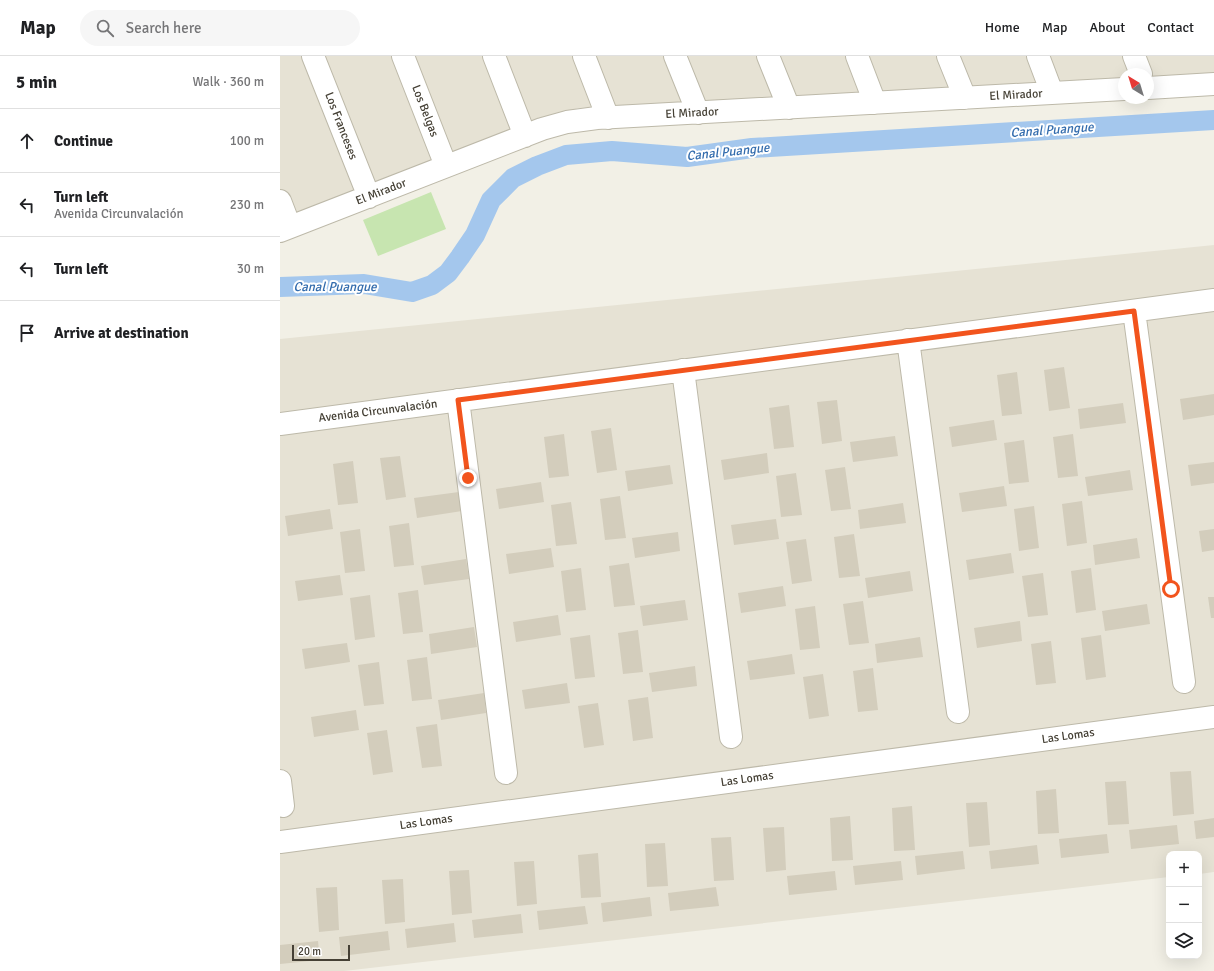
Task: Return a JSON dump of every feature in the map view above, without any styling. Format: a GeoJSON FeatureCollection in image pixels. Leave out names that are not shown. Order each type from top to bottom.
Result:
{"type":"FeatureCollection","features":[{"type":"Feature","properties":{"kind":"street","name":"Los Franceses"},"geometry":{"type":"LineString","coordinates":[[313,56],[369,197]]}},
{"type":"Feature","properties":{"kind":"street","name":"Los Belgas"},"geometry":{"type":"LineString","coordinates":[[403,56],[446,166]]}},
{"type":"Feature","properties":{"kind":"street"},"geometry":{"type":"LineString","coordinates":[[494,56],[525,136]]}},
{"type":"Feature","properties":{"kind":"street"},"geometry":{"type":"LineString","coordinates":[[584,56],[608,118]]}},
{"type":"Feature","properties":{"kind":"street"},"geometry":{"type":"LineString","coordinates":[[675,56],[698,113]]}},
{"type":"Feature","properties":{"kind":"street"},"geometry":{"type":"LineString","coordinates":[[768,56],[789,108]]}},
{"type":"Feature","properties":{"kind":"street"},"geometry":{"type":"LineString","coordinates":[[857,56],[875,103]]}},
{"type":"Feature","properties":{"kind":"street"},"geometry":{"type":"LineString","coordinates":[[948,56],[965,98]]}},
{"type":"Feature","properties":{"kind":"street"},"geometry":{"type":"LineString","coordinates":[[1038,56],[1052,93]]}},
{"type":"Feature","properties":{"kind":"street"},"geometry":{"type":"LineString","coordinates":[[1134,56],[1139,68]]}},
{"type":"Feature","properties":{"kind":"street"},"geometry":{"type":"LineString","coordinates":[[1154,88],[1214,84]]}},
{"type":"Feature","properties":{"kind":"street","name":"El Mirador"},"geometry":{"type":"LineString","coordinates":[[285,229],[554,125],[582,120],[1118,89]]}},
{"type":"Feature","properties":{"kind":"street"},"geometry":{"type":"LineString","coordinates":[[280,201],[285,229]]}},
{"type":"Feature","properties":{"kind":"street","name":"Avenida Circunvalación"},"geometry":{"type":"LineString","coordinates":[[280,424],[1214,300]]}},
{"type":"Feature","properties":{"kind":"street"},"geometry":{"type":"LineString","coordinates":[[1134,311],[1184,682]]}},
{"type":"Feature","properties":{"kind":"street"},"geometry":{"type":"LineString","coordinates":[[908,340],[958,712]]}},
{"type":"Feature","properties":{"kind":"street"},"geometry":{"type":"LineString","coordinates":[[683,370],[731,737]]}},
{"type":"Feature","properties":{"kind":"street"},"geometry":{"type":"LineString","coordinates":[[458,400],[506,774]]}},
{"type":"Feature","properties":{"kind":"street","name":"Las Lomas"},"geometry":{"type":"LineString","coordinates":[[280,842],[1214,716]]}},
{"type":"Feature","properties":{"kind":"street"},"geometry":{"type":"LineString","coordinates":[[280,781],[283,806]]}},
{"type":"Feature","properties":{"kind":"shaded area"},"geometry":{"type":"Polygon","coordinates":[[[280,56],[1214,56],[1214,80],[1154,83],[1154,68],[1118,68],[1118,84],[578,108],[280,237],[280,56]]]}},
{"type":"Feature","properties":{"kind":"shaded area"},"geometry":{"type":"Polygon","coordinates":[[[1214,245],[1214,872],[1202,874],[1202,851],[1166,851],[1166,877],[344,971],[280,971],[280,339],[1214,245]]]}},
{"type":"Feature","properties":{"kind":"green space"},"geometry":{"type":"Polygon","coordinates":[[[431,192],[446,229],[378,256],[363,220],[431,192]]]}},
{"type":"Feature","properties":{"kind":"building"},"geometry":{"type":"Polygon","coordinates":[[[1064,367],[1070,408],[1049,411],[1044,370],[1064,367]]]}},
{"type":"Feature","properties":{"kind":"building"},"geometry":{"type":"Polygon","coordinates":[[[1017,372],[1022,414],[1002,416],[997,375],[1017,372]]]}},
{"type":"Feature","properties":{"kind":"building"},"geometry":{"type":"Polygon","coordinates":[[[1214,394],[1214,415],[1183,420],[1180,399],[1214,394]]]}},
{"type":"Feature","properties":{"kind":"building"},"geometry":{"type":"Polygon","coordinates":[[[837,400],[842,441],[822,444],[817,402],[837,400]]]}},
{"type":"Feature","properties":{"kind":"building"},"geometry":{"type":"Polygon","coordinates":[[[1123,403],[1126,423],[1080,429],[1078,409],[1123,403]]]}},
{"type":"Feature","properties":{"kind":"building"},"geometry":{"type":"Polygon","coordinates":[[[789,405],[794,447],[774,449],[769,408],[789,405]]]}},
{"type":"Feature","properties":{"kind":"building"},"geometry":{"type":"Polygon","coordinates":[[[994,420],[997,440],[952,447],[949,427],[994,420]]]}},
{"type":"Feature","properties":{"kind":"building"},"geometry":{"type":"Polygon","coordinates":[[[611,428],[617,470],[597,473],[591,431],[611,428]]]}},
{"type":"Feature","properties":{"kind":"building"},"geometry":{"type":"Polygon","coordinates":[[[564,434],[569,476],[549,478],[544,437],[564,434]]]}},
{"type":"Feature","properties":{"kind":"building"},"geometry":{"type":"Polygon","coordinates":[[[1073,434],[1078,476],[1058,478],[1053,437],[1073,434]]]}},
{"type":"Feature","properties":{"kind":"building"},"geometry":{"type":"Polygon","coordinates":[[[895,436],[898,456],[853,462],[850,442],[895,436]]]}},
{"type":"Feature","properties":{"kind":"building"},"geometry":{"type":"Polygon","coordinates":[[[1024,440],[1029,482],[1009,484],[1004,443],[1024,440]]]}},
{"type":"Feature","properties":{"kind":"building"},"geometry":{"type":"Polygon","coordinates":[[[767,453],[769,473],[724,480],[721,460],[767,453]]]}},
{"type":"Feature","properties":{"kind":"building"},"geometry":{"type":"Polygon","coordinates":[[[400,456],[406,497],[386,500],[380,458],[400,456]]]}},
{"type":"Feature","properties":{"kind":"building"},"geometry":{"type":"Polygon","coordinates":[[[353,461],[358,503],[338,505],[333,464],[353,461]]]}},
{"type":"Feature","properties":{"kind":"building"},"geometry":{"type":"Polygon","coordinates":[[[1214,462],[1214,483],[1191,486],[1188,465],[1214,462]]]}},
{"type":"Feature","properties":{"kind":"building"},"geometry":{"type":"Polygon","coordinates":[[[670,465],[673,484],[628,491],[625,471],[670,465]]]}},
{"type":"Feature","properties":{"kind":"building"},"geometry":{"type":"Polygon","coordinates":[[[845,467],[851,509],[831,511],[825,470],[845,467]]]}},
{"type":"Feature","properties":{"kind":"building"},"geometry":{"type":"Polygon","coordinates":[[[1130,470],[1133,490],[1088,496],[1085,477],[1130,470]]]}},
{"type":"Feature","properties":{"kind":"building"},"geometry":{"type":"Polygon","coordinates":[[[796,473],[802,515],[781,517],[776,476],[796,473]]]}},
{"type":"Feature","properties":{"kind":"building"},"geometry":{"type":"Polygon","coordinates":[[[541,482],[544,502],[499,509],[496,489],[541,482]]]}},
{"type":"Feature","properties":{"kind":"building"},"geometry":{"type":"Polygon","coordinates":[[[1004,486],[1007,506],[962,512],[959,493],[1004,486]]]}},
{"type":"Feature","properties":{"kind":"building"},"geometry":{"type":"Polygon","coordinates":[[[459,492],[462,511],[417,518],[414,498],[459,492]]]}},
{"type":"Feature","properties":{"kind":"building"},"geometry":{"type":"Polygon","coordinates":[[[620,496],[626,538],[605,540],[600,499],[620,496]]]}},
{"type":"Feature","properties":{"kind":"building"},"geometry":{"type":"Polygon","coordinates":[[[1082,501],[1087,543],[1067,546],[1062,504],[1082,501]]]}},
{"type":"Feature","properties":{"kind":"building"},"geometry":{"type":"Polygon","coordinates":[[[571,502],[577,544],[556,546],[551,505],[571,502]]]}},
{"type":"Feature","properties":{"kind":"building"},"geometry":{"type":"Polygon","coordinates":[[[903,503],[906,523],[860,529],[858,510],[903,503]]]}},
{"type":"Feature","properties":{"kind":"building"},"geometry":{"type":"Polygon","coordinates":[[[1034,506],[1039,548],[1019,551],[1014,509],[1034,506]]]}},
{"type":"Feature","properties":{"kind":"building"},"geometry":{"type":"Polygon","coordinates":[[[330,509],[333,529],[288,536],[285,516],[330,509]]]}},
{"type":"Feature","properties":{"kind":"building"},"geometry":{"type":"Polygon","coordinates":[[[776,519],[779,539],[734,545],[731,525],[776,519]]]}},
{"type":"Feature","properties":{"kind":"building"},"geometry":{"type":"Polygon","coordinates":[[[409,523],[414,565],[394,567],[389,526],[409,523]]]}},
{"type":"Feature","properties":{"kind":"building"},"geometry":{"type":"Polygon","coordinates":[[[360,529],[365,571],[345,573],[340,532],[360,529]]]}},
{"type":"Feature","properties":{"kind":"building"},"geometry":{"type":"Polygon","coordinates":[[[1214,529],[1214,550],[1202,552],[1199,531],[1214,529]]]}},
{"type":"Feature","properties":{"kind":"building"},"geometry":{"type":"Polygon","coordinates":[[[678,532],[680,551],[635,558],[632,538],[678,532]]]}},
{"type":"Feature","properties":{"kind":"building"},"geometry":{"type":"Polygon","coordinates":[[[854,534],[860,576],[839,578],[834,537],[854,534]]]}},
{"type":"Feature","properties":{"kind":"building"},"geometry":{"type":"Polygon","coordinates":[[[1137,538],[1140,558],[1095,565],[1093,545],[1137,538]]]}},
{"type":"Feature","properties":{"kind":"building"},"geometry":{"type":"Polygon","coordinates":[[[806,539],[812,581],[792,584],[786,542],[806,539]]]}},
{"type":"Feature","properties":{"kind":"building"},"geometry":{"type":"Polygon","coordinates":[[[551,548],[554,567],[509,574],[506,554],[551,548]]]}},
{"type":"Feature","properties":{"kind":"building"},"geometry":{"type":"Polygon","coordinates":[[[1011,553],[1014,573],[969,580],[966,560],[1011,553]]]}},
{"type":"Feature","properties":{"kind":"building"},"geometry":{"type":"Polygon","coordinates":[[[466,559],[469,579],[424,585],[421,566],[466,559]]]}},
{"type":"Feature","properties":{"kind":"building"},"geometry":{"type":"Polygon","coordinates":[[[629,563],[635,605],[614,607],[609,566],[629,563]]]}},
{"type":"Feature","properties":{"kind":"building"},"geometry":{"type":"Polygon","coordinates":[[[581,568],[586,610],[566,612],[561,571],[581,568]]]}},
{"type":"Feature","properties":{"kind":"building"},"geometry":{"type":"Polygon","coordinates":[[[1091,568],[1096,610],[1076,613],[1071,571],[1091,568]]]}},
{"type":"Feature","properties":{"kind":"building"},"geometry":{"type":"Polygon","coordinates":[[[910,571],[913,591],[868,598],[865,578],[910,571]]]}},
{"type":"Feature","properties":{"kind":"building"},"geometry":{"type":"Polygon","coordinates":[[[1043,573],[1048,615],[1028,617],[1022,576],[1043,573]]]}},
{"type":"Feature","properties":{"kind":"building"},"geometry":{"type":"Polygon","coordinates":[[[340,575],[343,595],[298,601],[295,581],[340,575]]]}},
{"type":"Feature","properties":{"kind":"building"},"geometry":{"type":"Polygon","coordinates":[[[783,586],[786,606],[741,613],[738,593],[783,586]]]}},
{"type":"Feature","properties":{"kind":"building"},"geometry":{"type":"Polygon","coordinates":[[[418,590],[423,632],[403,634],[398,593],[418,590]]]}},
{"type":"Feature","properties":{"kind":"building"},"geometry":{"type":"Polygon","coordinates":[[[370,595],[375,637],[355,640],[350,598],[370,595]]]}},
{"type":"Feature","properties":{"kind":"building"},"geometry":{"type":"Polygon","coordinates":[[[1208,597],[1214,597],[1214,618],[1211,618],[1208,597]]]}},
{"type":"Feature","properties":{"kind":"building"},"geometry":{"type":"Polygon","coordinates":[[[685,600],[688,620],[643,626],[640,606],[685,600]]]}},
{"type":"Feature","properties":{"kind":"building"},"geometry":{"type":"Polygon","coordinates":[[[863,601],[869,643],[849,645],[843,604],[863,601]]]}},
{"type":"Feature","properties":{"kind":"building"},"geometry":{"type":"Polygon","coordinates":[[[1147,604],[1150,624],[1105,631],[1102,611],[1147,604]]]}},
{"type":"Feature","properties":{"kind":"building"},"geometry":{"type":"Polygon","coordinates":[[[815,606],[820,648],[800,650],[795,609],[815,606]]]}},
{"type":"Feature","properties":{"kind":"building"},"geometry":{"type":"Polygon","coordinates":[[[558,615],[561,635],[516,642],[513,622],[558,615]]]}},
{"type":"Feature","properties":{"kind":"building"},"geometry":{"type":"Polygon","coordinates":[[[1020,621],[1022,641],[977,648],[974,628],[1020,621]]]}},
{"type":"Feature","properties":{"kind":"building"},"geometry":{"type":"Polygon","coordinates":[[[474,627],[477,647],[431,654],[429,634],[474,627]]]}},
{"type":"Feature","properties":{"kind":"building"},"geometry":{"type":"Polygon","coordinates":[[[638,630],[643,672],[623,674],[618,633],[638,630]]]}},
{"type":"Feature","properties":{"kind":"building"},"geometry":{"type":"Polygon","coordinates":[[[590,635],[595,677],[575,679],[570,638],[590,635]]]}},
{"type":"Feature","properties":{"kind":"building"},"geometry":{"type":"Polygon","coordinates":[[[1101,635],[1106,677],[1086,680],[1081,638],[1101,635]]]}},
{"type":"Feature","properties":{"kind":"building"},"geometry":{"type":"Polygon","coordinates":[[[920,637],[923,657],[877,663],[875,644],[920,637]]]}},
{"type":"Feature","properties":{"kind":"building"},"geometry":{"type":"Polygon","coordinates":[[[1051,641],[1056,683],[1036,685],[1031,644],[1051,641]]]}},
{"type":"Feature","properties":{"kind":"building"},"geometry":{"type":"Polygon","coordinates":[[[347,643],[350,662],[305,669],[302,649],[347,643]]]}},
{"type":"Feature","properties":{"kind":"building"},"geometry":{"type":"Polygon","coordinates":[[[792,654],[795,674],[750,680],[747,661],[792,654]]]}},
{"type":"Feature","properties":{"kind":"building"},"geometry":{"type":"Polygon","coordinates":[[[427,657],[432,699],[412,701],[407,660],[427,657]]]}},
{"type":"Feature","properties":{"kind":"building"},"geometry":{"type":"Polygon","coordinates":[[[379,662],[384,704],[364,706],[358,665],[379,662]]]}},
{"type":"Feature","properties":{"kind":"building"},"geometry":{"type":"Polygon","coordinates":[[[695,666],[697,686],[652,692],[649,673],[695,666]]]}},
{"type":"Feature","properties":{"kind":"building"},"geometry":{"type":"Polygon","coordinates":[[[873,668],[878,710],[858,712],[853,671],[873,668]]]}},
{"type":"Feature","properties":{"kind":"building"},"geometry":{"type":"Polygon","coordinates":[[[823,674],[829,716],[809,719],[803,677],[823,674]]]}},
{"type":"Feature","properties":{"kind":"building"},"geometry":{"type":"Polygon","coordinates":[[[567,683],[570,703],[525,709],[522,690],[567,683]]]}},
{"type":"Feature","properties":{"kind":"building"},"geometry":{"type":"Polygon","coordinates":[[[484,693],[486,713],[441,720],[438,700],[484,693]]]}},
{"type":"Feature","properties":{"kind":"building"},"geometry":{"type":"Polygon","coordinates":[[[648,697],[653,738],[633,741],[628,700],[648,697]]]}},
{"type":"Feature","properties":{"kind":"building"},"geometry":{"type":"Polygon","coordinates":[[[598,703],[604,745],[584,748],[578,706],[598,703]]]}},
{"type":"Feature","properties":{"kind":"building"},"geometry":{"type":"Polygon","coordinates":[[[356,710],[359,730],[314,737],[311,717],[356,710]]]}},
{"type":"Feature","properties":{"kind":"building"},"geometry":{"type":"Polygon","coordinates":[[[437,724],[442,766],[422,768],[416,727],[437,724]]]}},
{"type":"Feature","properties":{"kind":"building"},"geometry":{"type":"Polygon","coordinates":[[[387,730],[393,772],[373,775],[367,733],[387,730]]]}},
{"type":"Feature","properties":{"kind":"building"},"geometry":{"type":"Polygon","coordinates":[[[1191,771],[1194,814],[1173,816],[1170,772],[1191,771]]]}},
{"type":"Feature","properties":{"kind":"building"},"geometry":{"type":"Polygon","coordinates":[[[1126,781],[1129,824],[1108,825],[1105,782],[1126,781]]]}},
{"type":"Feature","properties":{"kind":"building"},"geometry":{"type":"Polygon","coordinates":[[[1056,789],[1059,833],[1038,834],[1036,791],[1056,789]]]}},
{"type":"Feature","properties":{"kind":"building"},"geometry":{"type":"Polygon","coordinates":[[[987,802],[990,845],[969,847],[966,803],[987,802]]]}},
{"type":"Feature","properties":{"kind":"building"},"geometry":{"type":"Polygon","coordinates":[[[912,806],[915,850],[894,851],[892,808],[912,806]]]}},
{"type":"Feature","properties":{"kind":"building"},"geometry":{"type":"Polygon","coordinates":[[[850,816],[853,860],[832,861],[830,818],[850,816]]]}},
{"type":"Feature","properties":{"kind":"building"},"geometry":{"type":"Polygon","coordinates":[[[1214,818],[1214,837],[1196,839],[1194,821],[1214,818]]]}},
{"type":"Feature","properties":{"kind":"building"},"geometry":{"type":"Polygon","coordinates":[[[1177,825],[1179,844],[1131,849],[1129,830],[1177,825]]]}},
{"type":"Feature","properties":{"kind":"building"},"geometry":{"type":"Polygon","coordinates":[[[784,827],[786,870],[766,872],[763,828],[784,827]]]}},
{"type":"Feature","properties":{"kind":"building"},"geometry":{"type":"Polygon","coordinates":[[[1107,834],[1109,853],[1061,858],[1059,839],[1107,834]]]}},
{"type":"Feature","properties":{"kind":"building"},"geometry":{"type":"Polygon","coordinates":[[[731,837],[734,880],[714,881],[711,838],[731,837]]]}},
{"type":"Feature","properties":{"kind":"building"},"geometry":{"type":"Polygon","coordinates":[[[665,843],[668,886],[647,887],[645,844],[665,843]]]}},
{"type":"Feature","properties":{"kind":"building"},"geometry":{"type":"Polygon","coordinates":[[[1037,845],[1039,864],[991,869],[989,851],[1037,845]]]}},
{"type":"Feature","properties":{"kind":"building"},"geometry":{"type":"Polygon","coordinates":[[[963,851],[965,869],[917,875],[915,856],[963,851]]]}},
{"type":"Feature","properties":{"kind":"building"},"geometry":{"type":"Polygon","coordinates":[[[598,853],[601,897],[581,898],[578,855],[598,853]]]}},
{"type":"Feature","properties":{"kind":"building"},"geometry":{"type":"Polygon","coordinates":[[[534,861],[537,904],[517,906],[514,862],[534,861]]]}},
{"type":"Feature","properties":{"kind":"building"},"geometry":{"type":"Polygon","coordinates":[[[901,861],[903,880],[855,885],[853,866],[901,861]]]}},
{"type":"Feature","properties":{"kind":"building"},"geometry":{"type":"Polygon","coordinates":[[[469,870],[472,913],[452,915],[449,871],[469,870]]]}},
{"type":"Feature","properties":{"kind":"building"},"geometry":{"type":"Polygon","coordinates":[[[835,871],[837,890],[789,895],[787,876],[835,871]]]}},
{"type":"Feature","properties":{"kind":"building"},"geometry":{"type":"Polygon","coordinates":[[[403,879],[405,922],[385,924],[382,880],[403,879]]]}},
{"type":"Feature","properties":{"kind":"building"},"geometry":{"type":"Polygon","coordinates":[[[337,887],[339,930],[319,932],[316,888],[337,887]]]}},
{"type":"Feature","properties":{"kind":"building"},"geometry":{"type":"Polygon","coordinates":[[[716,887],[719,906],[670,911],[668,893],[716,887]]]}},
{"type":"Feature","properties":{"kind":"building"},"geometry":{"type":"Polygon","coordinates":[[[650,897],[652,916],[603,922],[601,903],[650,897]]]}},
{"type":"Feature","properties":{"kind":"building"},"geometry":{"type":"Polygon","coordinates":[[[585,906],[588,924],[539,930],[537,911],[585,906]]]}},
{"type":"Feature","properties":{"kind":"building"},"geometry":{"type":"Polygon","coordinates":[[[521,914],[523,933],[474,938],[472,920],[521,914]]]}},
{"type":"Feature","properties":{"kind":"building"},"geometry":{"type":"Polygon","coordinates":[[[454,923],[456,942],[407,948],[405,929],[454,923]]]}},
{"type":"Feature","properties":{"kind":"building"},"geometry":{"type":"Polygon","coordinates":[[[388,931],[390,950],[341,956],[339,937],[388,931]]]}},
{"type":"Feature","properties":{"kind":"building"},"geometry":{"type":"Polygon","coordinates":[[[318,941],[320,960],[280,964],[280,945],[318,941]]]}},
{"type":"Feature","properties":{"kind":"waterway","name":"Canal Puangue"},"geometry":{"type":"LineString","coordinates":[[280,287],[364,284],[412,292],[432,285],[448,273],[475,235],[491,200],[513,178],[537,166],[566,155],[612,151],[687,157],[752,148],[1214,120]]}},
{"type":"Feature","properties":{"kind":"route"},"geometry":{"type":"LineString","coordinates":[[468,478],[458,400],[1134,311],[1171,589]]}}]}
